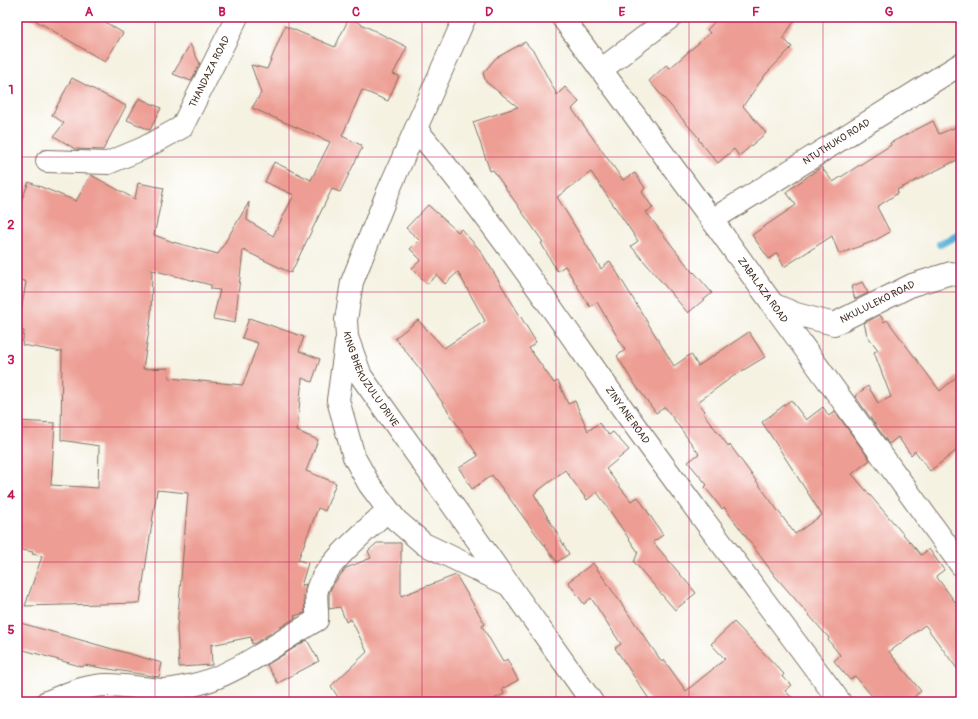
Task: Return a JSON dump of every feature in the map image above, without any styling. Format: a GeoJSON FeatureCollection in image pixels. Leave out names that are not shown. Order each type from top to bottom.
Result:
{"type":"FeatureCollection","features":[{"type":"Feature","properties":{"kind":"street","name":"THANDAZA ROAD"},"geometry":{"type":"LineString","coordinates":[[47,161],[108,163],[144,148],[182,127],[237,17]]}},
{"type":"Feature","properties":{"kind":"street","name":"KING BHEKUZULU DRIVE"},"geometry":{"type":"LineString","coordinates":[[465,17],[384,201],[352,282],[346,320],[347,337],[361,376],[592,702]]}},
{"type":"Feature","properties":{"kind":"street","name":"ZABALAZA ROAD"},"geometry":{"type":"LineString","coordinates":[[562,17],[602,69],[712,220],[961,565]]}},
{"type":"Feature","properties":{"kind":"street"},"geometry":{"type":"LineString","coordinates":[[602,69],[671,17]]}},
{"type":"Feature","properties":{"kind":"street","name":"NTUTHUKO ROAD"},"geometry":{"type":"LineString","coordinates":[[712,220],[961,64]]}},
{"type":"Feature","properties":{"kind":"street","name":"ZINYANE ROAD"},"geometry":{"type":"LineString","coordinates":[[416,129],[464,187],[527,272],[626,413],[840,702]]}},
{"type":"Feature","properties":{"kind":"street","name":"NKULULEKO ROAD"},"geometry":{"type":"LineString","coordinates":[[772,304],[796,314],[834,324],[912,285],[951,273],[961,276]]}},
{"type":"Feature","properties":{"kind":"street"},"geometry":{"type":"LineString","coordinates":[[347,337],[338,400],[354,457],[369,484],[396,520],[424,544],[508,584]]}},
{"type":"Feature","properties":{"kind":"street"},"geometry":{"type":"LineString","coordinates":[[47,702],[79,689],[108,685],[154,695],[165,690],[195,685],[222,675],[289,638],[317,620],[316,591],[321,579],[329,568],[388,510]]}},
{"type":"Feature","properties":{"kind":"building"},"geometry":{"type":"Polygon","coordinates":[[[30,17],[97,17],[123,33],[105,62],[30,17]]]}},
{"type":"Feature","properties":{"kind":"building"},"geometry":{"type":"Polygon","coordinates":[[[719,17],[797,17],[783,38],[792,47],[765,75],[743,106],[766,133],[739,156],[734,149],[718,163],[698,139],[699,138],[649,81],[666,65],[670,68],[710,33],[707,30],[719,17]]]}},
{"type":"Feature","properties":{"kind":"building"},"geometry":{"type":"Polygon","coordinates":[[[349,18],[407,47],[393,74],[399,76],[388,101],[362,90],[342,136],[363,146],[340,192],[332,189],[291,273],[243,250],[235,323],[213,319],[220,290],[211,289],[211,285],[152,270],[151,317],[143,369],[168,368],[169,378],[243,385],[258,343],[242,338],[249,318],[304,337],[299,351],[320,359],[312,382],[302,378],[297,431],[318,440],[306,471],[336,483],[325,511],[318,508],[298,560],[308,563],[301,586],[306,584],[304,596],[305,613],[294,616],[295,618],[255,643],[252,644],[251,637],[211,645],[212,665],[179,667],[177,628],[188,493],[157,490],[140,603],[25,606],[42,556],[32,554],[33,552],[17,549],[17,421],[55,423],[51,485],[98,488],[99,446],[61,440],[62,352],[22,345],[24,331],[18,330],[26,282],[17,278],[17,211],[29,182],[76,201],[91,175],[135,199],[138,183],[164,188],[154,235],[173,242],[218,254],[249,202],[247,220],[273,236],[294,195],[265,182],[274,162],[311,180],[330,142],[252,108],[261,93],[251,65],[267,69],[285,26],[335,47],[349,18]]]}},
{"type":"Feature","properties":{"kind":"building"},"geometry":{"type":"Polygon","coordinates":[[[525,42],[534,52],[557,95],[565,87],[579,102],[572,109],[623,180],[635,173],[645,188],[642,192],[653,208],[646,212],[693,273],[694,272],[712,293],[688,313],[631,246],[638,241],[591,172],[557,197],[601,269],[610,261],[674,366],[691,354],[698,366],[749,332],[765,357],[732,377],[698,402],[705,411],[703,413],[729,447],[730,445],[795,534],[822,515],[762,422],[791,400],[806,420],[823,407],[829,416],[835,411],[870,460],[852,474],[921,555],[929,549],[944,570],[936,576],[961,610],[961,674],[925,625],[889,652],[921,691],[908,702],[877,702],[855,676],[850,680],[834,661],[840,655],[828,640],[829,638],[775,576],[724,507],[722,509],[705,487],[707,485],[688,462],[699,454],[665,407],[656,413],[631,379],[617,356],[625,350],[597,302],[590,307],[565,266],[557,271],[541,243],[543,242],[493,170],[490,171],[473,122],[518,107],[486,82],[483,73],[496,58],[525,42]]]}},
{"type":"Feature","properties":{"kind":"building"},"geometry":{"type":"Polygon","coordinates":[[[190,44],[200,64],[191,81],[173,74],[190,44]]]}},
{"type":"Feature","properties":{"kind":"building"},"geometry":{"type":"Polygon","coordinates":[[[72,78],[126,106],[103,150],[75,149],[54,136],[64,123],[52,115],[72,78]]]}},
{"type":"Feature","properties":{"kind":"building"},"geometry":{"type":"Polygon","coordinates":[[[139,98],[161,108],[150,130],[127,120],[139,98]]]}},
{"type":"Feature","properties":{"kind":"building"},"geometry":{"type":"Polygon","coordinates":[[[933,121],[939,134],[961,125],[961,158],[897,190],[898,193],[877,207],[890,232],[874,241],[839,254],[832,236],[784,267],[777,253],[769,259],[752,235],[796,205],[786,192],[821,167],[833,182],[891,145],[890,143],[933,121]]]}},
{"type":"Feature","properties":{"kind":"building"},"geometry":{"type":"Polygon","coordinates":[[[428,205],[458,232],[461,229],[480,250],[536,342],[529,348],[554,383],[558,381],[568,404],[575,401],[588,431],[599,423],[609,435],[613,432],[629,450],[606,469],[631,501],[638,497],[663,535],[653,542],[696,593],[675,610],[634,562],[638,552],[597,492],[587,500],[565,470],[534,494],[569,554],[557,562],[492,475],[472,489],[459,468],[478,456],[420,369],[395,338],[418,320],[444,348],[485,321],[458,272],[445,284],[437,275],[427,284],[412,268],[421,260],[410,249],[419,240],[406,228],[428,205]]]}},
{"type":"Feature","properties":{"kind":"building"},"geometry":{"type":"Polygon","coordinates":[[[862,282],[868,293],[855,299],[851,287],[862,282]]]}},
{"type":"Feature","properties":{"kind":"building"},"geometry":{"type":"Polygon","coordinates":[[[880,315],[884,322],[887,320],[940,391],[961,373],[961,447],[930,471],[915,451],[911,455],[898,437],[889,444],[855,396],[868,386],[878,403],[891,397],[874,352],[878,350],[867,335],[864,323],[880,315]]]}},
{"type":"Feature","properties":{"kind":"building"},"geometry":{"type":"Polygon","coordinates":[[[377,543],[401,543],[401,596],[456,575],[485,624],[482,626],[503,662],[507,659],[518,680],[502,689],[504,694],[488,702],[341,702],[331,686],[367,652],[351,619],[346,622],[340,607],[329,609],[329,594],[332,586],[346,568],[371,558],[368,551],[377,543]]]}},
{"type":"Feature","properties":{"kind":"building"},"geometry":{"type":"Polygon","coordinates":[[[593,563],[662,662],[664,660],[686,691],[725,659],[711,644],[734,622],[784,674],[782,677],[792,685],[785,691],[797,702],[651,702],[615,648],[621,644],[591,598],[584,604],[568,582],[593,563]]]}},
{"type":"Feature","properties":{"kind":"building"},"geometry":{"type":"Polygon","coordinates":[[[17,622],[162,663],[159,677],[84,665],[83,667],[17,648],[17,622]]]}},
{"type":"Feature","properties":{"kind":"building"},"geometry":{"type":"Polygon","coordinates":[[[307,640],[319,661],[278,683],[267,665],[307,640]]]}},
{"type":"Feature","properties":{"kind":"waterway"},"geometry":{"type":"LineString","coordinates":[[940,244],[961,234]]}}]}
